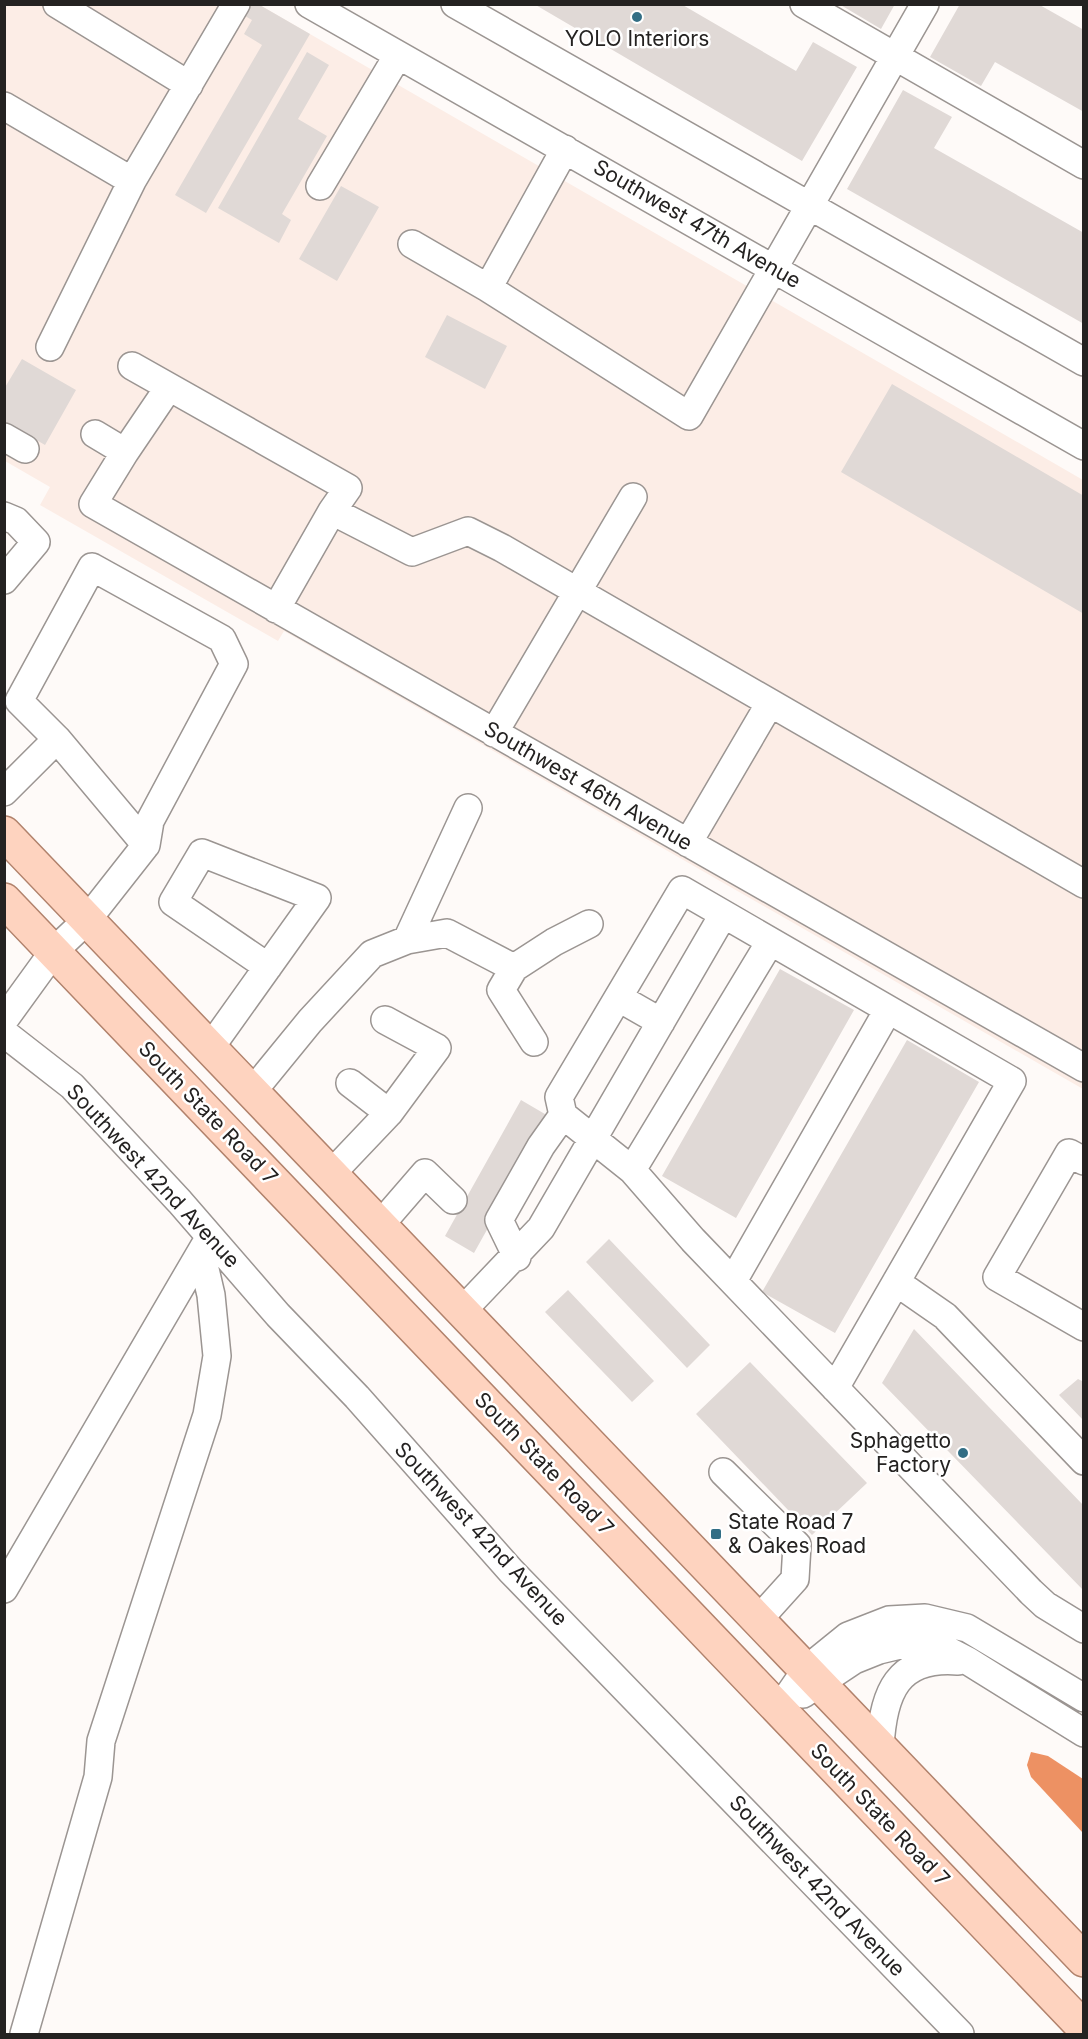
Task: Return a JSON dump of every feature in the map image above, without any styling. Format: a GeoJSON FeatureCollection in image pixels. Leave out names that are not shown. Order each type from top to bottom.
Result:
{"type":"FeatureCollection","features":[{"type":"Feature","properties":{"kind":"main road"},"geometry":{"type":"LineString","coordinates":[[4,834],[1083,1960]]}},
{"type":"Feature","properties":{"kind":"main road","name":"South State Road 7"},"geometry":{"type":"LineString","coordinates":[[4,900],[1083,2028]]}},
{"type":"Feature","properties":{"kind":"main road"},"geometry":{"type":"LineString","coordinates":[[380,1293],[407,1307],[428,1314],[446,1315],[462,1311]]}},
{"type":"Feature","properties":{"kind":"street"},"geometry":{"type":"LineString","coordinates":[[57,4],[189,85]]}},
{"type":"Feature","properties":{"kind":"street"},"geometry":{"type":"LineString","coordinates":[[50,347],[132,181],[236,4]]}},
{"type":"Feature","properties":{"kind":"street"},"geometry":{"type":"LineString","coordinates":[[455,4],[1083,362]]}},
{"type":"Feature","properties":{"kind":"street"},"geometry":{"type":"LineString","coordinates":[[804,4],[1083,165]]}},
{"type":"Feature","properties":{"kind":"street"},"geometry":{"type":"LineString","coordinates":[[412,244],[488,288],[522,312],[689,416],[925,4]]}},
{"type":"Feature","properties":{"kind":"street","name":"Southwest 47th Avenue"},"geometry":{"type":"LineString","coordinates":[[321,7],[398,55],[774,268],[1083,447]]}},
{"type":"Feature","properties":{"kind":"street"},"geometry":{"type":"LineString","coordinates":[[320,186],[398,55]]}},
{"type":"Feature","properties":{"kind":"street"},"geometry":{"type":"LineString","coordinates":[[4,106],[132,181]]}},
{"type":"Feature","properties":{"kind":"street"},"geometry":{"type":"LineString","coordinates":[[488,288],[565,149]]}},
{"type":"Feature","properties":{"kind":"street"},"geometry":{"type":"LineString","coordinates":[[132,366],[348,488],[332,511],[276,609]]}},
{"type":"Feature","properties":{"kind":"street"},"geometry":{"type":"LineString","coordinates":[[95,434],[125,452],[169,387]]}},
{"type":"Feature","properties":{"kind":"street","name":"Southwest 46th Avenue"},"geometry":{"type":"LineString","coordinates":[[125,452],[93,504],[1083,1068]]}},
{"type":"Feature","properties":{"kind":"street"},"geometry":{"type":"LineString","coordinates":[[494,733],[633,497]]}},
{"type":"Feature","properties":{"kind":"street"},"geometry":{"type":"LineString","coordinates":[[332,511],[412,552],[468,531],[1083,884]]}},
{"type":"Feature","properties":{"kind":"street"},"geometry":{"type":"LineString","coordinates":[[4,516],[16,521],[36,542],[4,580]]}},
{"type":"Feature","properties":{"kind":"street"},"geometry":{"type":"LineString","coordinates":[[4,1020],[54,951],[87,920],[146,845],[150,821],[234,664],[222,639],[92,567],[19,701],[57,739],[146,845]]}},
{"type":"Feature","properties":{"kind":"street"},"geometry":{"type":"LineString","coordinates":[[688,843],[770,703]]}},
{"type":"Feature","properties":{"kind":"street"},"geometry":{"type":"LineString","coordinates":[[4,792],[57,739]]}},
{"type":"Feature","properties":{"kind":"street"},"geometry":{"type":"LineString","coordinates":[[407,940],[468,808]]}},
{"type":"Feature","properties":{"kind":"street"},"geometry":{"type":"LineString","coordinates":[[210,1048],[268,967],[317,898],[202,853],[173,902],[268,967]]}},
{"type":"Feature","properties":{"kind":"street"},"geometry":{"type":"LineString","coordinates":[[835,1388],[1012,1081],[682,890],[559,1098],[564,1115],[632,1170],[733,1281],[835,1388],[1031,1592],[1045,1605],[1083,1629]]}},
{"type":"Feature","properties":{"kind":"street"},"geometry":{"type":"LineString","coordinates":[[462,1311],[516,1257],[541,1228],[723,915]]}},
{"type":"Feature","properties":{"kind":"street"},"geometry":{"type":"LineString","coordinates":[[534,1042],[501,990],[514,968],[589,924]]}},
{"type":"Feature","properties":{"kind":"street"},"geometry":{"type":"LineString","coordinates":[[252,1092],[310,1021],[372,954],[407,940],[447,933],[514,968]]}},
{"type":"Feature","properties":{"kind":"street"},"geometry":{"type":"LineString","coordinates":[[632,1170],[770,942]]}},
{"type":"Feature","properties":{"kind":"street"},"geometry":{"type":"LineString","coordinates":[[619,998],[661,1022]]}},
{"type":"Feature","properties":{"kind":"street"},"geometry":{"type":"LineString","coordinates":[[733,1281],[888,1010]]}},
{"type":"Feature","properties":{"kind":"street"},"geometry":{"type":"LineString","coordinates":[[331,1174],[388,1113],[436,1048],[386,1020]]}},
{"type":"Feature","properties":{"kind":"street","name":"Southwest 42nd Avenue"},"geometry":{"type":"LineString","coordinates":[[4,1033],[72,1086],[206,1244],[512,1571],[960,2034]]}},
{"type":"Feature","properties":{"kind":"street"},"geometry":{"type":"LineString","coordinates":[[350,1083],[388,1113]]}},
{"type":"Feature","properties":{"kind":"street"},"geometry":{"type":"LineString","coordinates":[[516,1257],[499,1220],[541,1146],[564,1115]]}},
{"type":"Feature","properties":{"kind":"street"},"geometry":{"type":"LineString","coordinates":[[1083,1161],[1069,1153],[997,1277],[1083,1327]]}},
{"type":"Feature","properties":{"kind":"street"},"geometry":{"type":"LineString","coordinates":[[380,1225],[424,1173],[453,1200]]}},
{"type":"Feature","properties":{"kind":"street"},"geometry":{"type":"LineString","coordinates":[[4,1589],[206,1244]]}},
{"type":"Feature","properties":{"kind":"street"},"geometry":{"type":"LineString","coordinates":[[24,2034],[99,1777],[101,1741],[207,1415],[217,1356],[206,1244]]}},
{"type":"Feature","properties":{"kind":"street"},"geometry":{"type":"LineString","coordinates":[[896,1282],[945,1316],[1083,1461]]}},
{"type":"Feature","properties":{"kind":"street"},"geometry":{"type":"LineString","coordinates":[[723,1472],[797,1545],[795,1579],[758,1620]]}},
{"type":"Feature","properties":{"kind":"street"},"geometry":{"type":"LineString","coordinates":[[779,1709],[848,1636],[889,1620],[925,1618],[967,1628],[1083,1698]]}},
{"type":"Feature","properties":{"kind":"street"},"geometry":{"type":"LineString","coordinates":[[812,1676],[879,1650],[904,1644],[925,1643],[943,1648],[968,1661],[1083,1733]]}},
{"type":"Feature","properties":{"kind":"street"},"geometry":{"type":"LineString","coordinates":[[880,1747],[881,1721],[887,1698],[906,1671],[922,1663],[938,1659],[968,1661]]}},
{"type":"Feature","properties":{"kind":"shaded area"},"geometry":{"type":"Polygon","coordinates":[[[258,4],[1083,480],[1083,1089],[284,631],[278,641],[40,505],[50,487],[5,461],[5,5],[258,4]]]}},
{"type":"Feature","properties":{"kind":"shaded area"},"geometry":{"type":"Polygon","coordinates":[[[1031,1752],[1048,1756],[1083,1779],[1083,1833],[1031,1777],[1027,1765],[1031,1752]]]}},
{"type":"Feature","properties":{"kind":"building"},"geometry":{"type":"Polygon","coordinates":[[[252,4],[258,4],[310,34],[206,213],[175,195],[262,45],[244,34],[252,20],[245,16],[252,4]]]}},
{"type":"Feature","properties":{"kind":"building"},"geometry":{"type":"Polygon","coordinates":[[[534,4],[681,4],[796,71],[813,42],[857,67],[802,161],[534,4]]]}},
{"type":"Feature","properties":{"kind":"building"},"geometry":{"type":"Polygon","coordinates":[[[839,4],[895,4],[881,29],[839,4]]]}},
{"type":"Feature","properties":{"kind":"building"},"geometry":{"type":"Polygon","coordinates":[[[960,4],[1038,4],[1084,30],[1084,112],[995,62],[981,86],[930,57],[960,4]]]}},
{"type":"Feature","properties":{"kind":"building"},"geometry":{"type":"Polygon","coordinates":[[[307,52],[329,65],[298,119],[327,136],[282,214],[291,220],[279,243],[218,208],[307,52]]]}},
{"type":"Feature","properties":{"kind":"building"},"geometry":{"type":"Polygon","coordinates":[[[903,90],[952,117],[934,148],[1084,233],[1084,324],[847,189],[903,90]]]}},
{"type":"Feature","properties":{"kind":"building"},"geometry":{"type":"Polygon","coordinates":[[[341,186],[379,207],[337,281],[299,259],[341,186]]]}},
{"type":"Feature","properties":{"kind":"building"},"geometry":{"type":"Polygon","coordinates":[[[447,315],[507,346],[485,389],[425,357],[447,315]]]}},
{"type":"Feature","properties":{"kind":"building"},"geometry":{"type":"Polygon","coordinates":[[[22,359],[76,390],[45,445],[4,421],[4,389],[22,359]]]}},
{"type":"Feature","properties":{"kind":"building"},"geometry":{"type":"Polygon","coordinates":[[[892,384],[1084,496],[1084,614],[841,472],[892,384]]]}},
{"type":"Feature","properties":{"kind":"building"},"geometry":{"type":"Polygon","coordinates":[[[780,969],[854,1010],[736,1218],[662,1176],[780,969]]]}},
{"type":"Feature","properties":{"kind":"building"},"geometry":{"type":"Polygon","coordinates":[[[907,1040],[979,1082],[835,1333],[762,1292],[907,1040]]]}},
{"type":"Feature","properties":{"kind":"building"},"geometry":{"type":"Polygon","coordinates":[[[521,1100],[550,1117],[474,1253],[445,1236],[521,1100]]]}},
{"type":"Feature","properties":{"kind":"building"},"geometry":{"type":"Polygon","coordinates":[[[609,1239],[710,1345],[687,1368],[586,1262],[609,1239]]]}},
{"type":"Feature","properties":{"kind":"building"},"geometry":{"type":"Polygon","coordinates":[[[568,1290],[654,1381],[632,1402],[545,1312],[568,1290]]]}},
{"type":"Feature","properties":{"kind":"building"},"geometry":{"type":"Polygon","coordinates":[[[914,1329],[1084,1506],[1084,1591],[882,1383],[914,1329]]]}},
{"type":"Feature","properties":{"kind":"building"},"geometry":{"type":"Polygon","coordinates":[[[750,1362],[867,1483],[812,1535],[696,1414],[750,1362]]]}},
{"type":"Feature","properties":{"kind":"building"},"geometry":{"type":"Polygon","coordinates":[[[1078,1379],[1084,1382],[1084,1421],[1059,1395],[1078,1379]]]}},
{"type":"Feature","properties":{"kind":"place","name":"YOLO Interiors"},"geometry":{"type":"Point","coordinates":[637,17]}},
{"type":"Feature","properties":{"kind":"place","name":"Sphagetto Factory"},"geometry":{"type":"Point","coordinates":[963,1453]}},
{"type":"Feature","properties":{"kind":"place","name":"State Road 7 & Oakes Road"},"geometry":{"type":"Point","coordinates":[716,1534]}}]}
